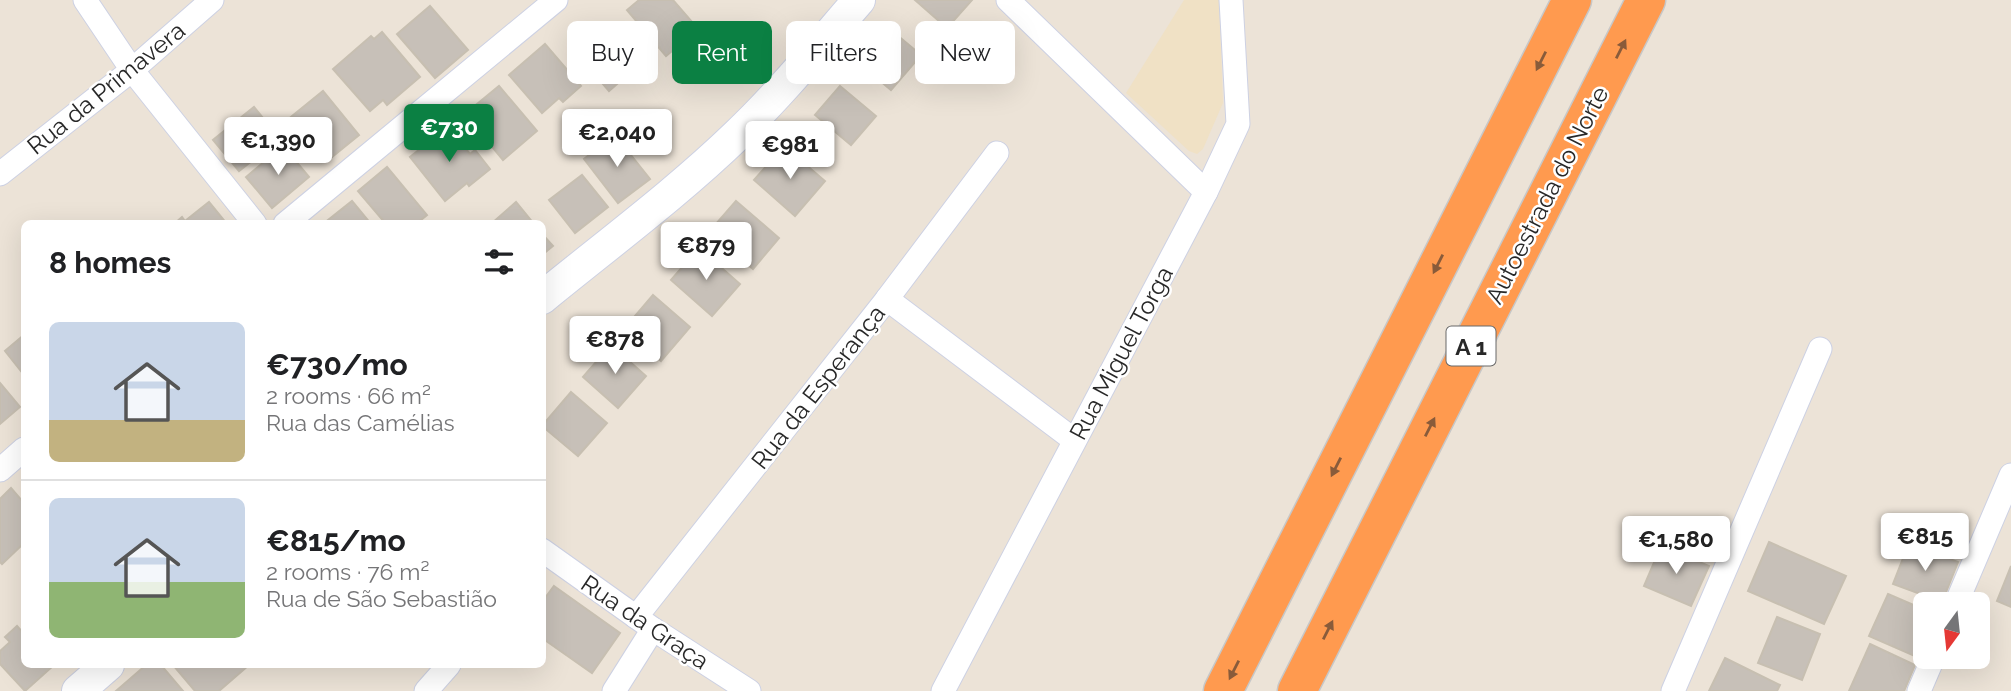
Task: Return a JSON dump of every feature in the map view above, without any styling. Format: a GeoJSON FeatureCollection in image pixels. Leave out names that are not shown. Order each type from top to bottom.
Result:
{"type":"FeatureCollection","features":[{"type":"Feature","properties":{"kind":"highway","name":"A 1"},"geometry":{"type":"LineString","coordinates":[[1223,691],[1572,0]]}},
{"type":"Feature","properties":{"kind":"highway","name":"Autoestrada do Norte"},"geometry":{"type":"LineString","coordinates":[[1297,691],[1646,0]]}},
{"type":"Feature","properties":{"kind":"street"},"geometry":{"type":"LineString","coordinates":[[85,0],[132,70],[252,220]]}},
{"type":"Feature","properties":{"kind":"street","name":"Rua da Primavera"},"geometry":{"type":"LineString","coordinates":[[0,174],[132,70],[212,0]]}},
{"type":"Feature","properties":{"kind":"street"},"geometry":{"type":"LineString","coordinates":[[290,220],[556,0]]}},
{"type":"Feature","properties":{"kind":"street"},"geometry":{"type":"LineString","coordinates":[[546,295],[738,134],[777,94],[859,0]]}},
{"type":"Feature","properties":{"kind":"street"},"geometry":{"type":"LineString","coordinates":[[1008,0],[1206,192]]}},
{"type":"Feature","properties":{"kind":"street","name":"Rua Miguel Torga"},"geometry":{"type":"LineString","coordinates":[[943,691],[1206,192],[1238,124],[1231,0]]}},
{"type":"Feature","properties":{"kind":"street","name":"Rua da Esperança"},"geometry":{"type":"LineString","coordinates":[[614,691],[645,623],[997,153]]}},
{"type":"Feature","properties":{"kind":"street"},"geometry":{"type":"LineString","coordinates":[[887,299],[1074,440]]}},
{"type":"Feature","properties":{"kind":"street"},"geometry":{"type":"LineString","coordinates":[[1672,691],[1820,349]]}},
{"type":"Feature","properties":{"kind":"street"},"geometry":{"type":"LineString","coordinates":[[0,470],[21,452]]}},
{"type":"Feature","properties":{"kind":"street"},"geometry":{"type":"LineString","coordinates":[[1961,592],[2011,475]]}},
{"type":"Feature","properties":{"kind":"street","name":"Rua da Graça"},"geometry":{"type":"LineString","coordinates":[[546,555],[749,691]]}},
{"type":"Feature","properties":{"kind":"street"},"geometry":{"type":"LineString","coordinates":[[78,691],[105,668]]}},
{"type":"Feature","properties":{"kind":"street"},"geometry":{"type":"LineString","coordinates":[[426,691],[446,668]]}},
{"type":"Feature","properties":{"kind":"street"},"geometry":{"type":"LineString","coordinates":[[1919,691],[1928,669]]}},
{"type":"Feature","properties":{"kind":"shaded area"},"geometry":{"type":"Polygon","coordinates":[[[1184,0],[1219,0],[1223,103],[1203,149],[1197,154],[1189,151],[1126,93],[1184,0]]]}},
{"type":"Feature","properties":{"kind":"building"},"geometry":{"type":"Polygon","coordinates":[[[639,0],[673,0],[691,21],[672,21],[672,51],[666,56],[658,47],[658,21],[636,21],[627,10],[639,0]]]}},
{"type":"Feature","properties":{"kind":"building"},"geometry":{"type":"Polygon","coordinates":[[[915,0],[972,0],[953,21],[939,21],[915,0]]]}},
{"type":"Feature","properties":{"kind":"building"},"geometry":{"type":"Polygon","coordinates":[[[430,6],[468,50],[435,78],[397,34],[430,6]]]}},
{"type":"Feature","properties":{"kind":"building"},"geometry":{"type":"Polygon","coordinates":[[[382,32],[420,77],[387,105],[383,100],[370,111],[333,69],[371,36],[374,39],[382,32]]]}},
{"type":"Feature","properties":{"kind":"building"},"geometry":{"type":"Polygon","coordinates":[[[901,38],[915,50],[915,62],[901,78],[901,38]]]}},
{"type":"Feature","properties":{"kind":"building"},"geometry":{"type":"Polygon","coordinates":[[[545,44],[567,70],[567,84],[581,86],[563,102],[559,98],[542,113],[509,75],[545,44]]]}},
{"type":"Feature","properties":{"kind":"building"},"geometry":{"type":"Polygon","coordinates":[[[603,84],[617,84],[609,91],[603,84]]]}},
{"type":"Feature","properties":{"kind":"building"},"geometry":{"type":"Polygon","coordinates":[[[884,84],[896,84],[891,90],[884,84]]]}},
{"type":"Feature","properties":{"kind":"building"},"geometry":{"type":"Polygon","coordinates":[[[499,86],[537,131],[503,160],[465,114],[499,86]]]}},
{"type":"Feature","properties":{"kind":"building"},"geometry":{"type":"Polygon","coordinates":[[[840,86],[876,116],[851,145],[815,115],[840,86]]]}},
{"type":"Feature","properties":{"kind":"building"},"geometry":{"type":"Polygon","coordinates":[[[323,91],[359,135],[327,161],[291,117],[323,91]]]}},
{"type":"Feature","properties":{"kind":"building"},"geometry":{"type":"Polygon","coordinates":[[[254,107],[280,139],[239,171],[213,140],[254,107]]]}},
{"type":"Feature","properties":{"kind":"building"},"geometry":{"type":"Polygon","coordinates":[[[448,127],[470,154],[475,150],[490,169],[445,201],[410,157],[448,127]]]}},
{"type":"Feature","properties":{"kind":"building"},"geometry":{"type":"Polygon","coordinates":[[[615,135],[650,179],[618,203],[584,159],[615,135]]]}},
{"type":"Feature","properties":{"kind":"building"},"geometry":{"type":"Polygon","coordinates":[[[283,146],[309,177],[272,208],[246,177],[283,146]]]}},
{"type":"Feature","properties":{"kind":"building"},"geometry":{"type":"Polygon","coordinates":[[[784,146],[825,181],[795,216],[754,180],[784,146]]]}},
{"type":"Feature","properties":{"kind":"building"},"geometry":{"type":"Polygon","coordinates":[[[387,167],[427,215],[421,220],[383,220],[358,191],[387,167]]]}},
{"type":"Feature","properties":{"kind":"building"},"geometry":{"type":"Polygon","coordinates":[[[582,175],[608,207],[575,233],[549,200],[582,175]]]}},
{"type":"Feature","properties":{"kind":"building"},"geometry":{"type":"Polygon","coordinates":[[[352,201],[368,220],[328,220],[352,201]]]}},
{"type":"Feature","properties":{"kind":"building"},"geometry":{"type":"Polygon","coordinates":[[[736,201],[779,238],[753,269],[709,232],[736,201]]]}},
{"type":"Feature","properties":{"kind":"building"},"geometry":{"type":"Polygon","coordinates":[[[209,202],[224,220],[186,220],[209,202]]]}},
{"type":"Feature","properties":{"kind":"building"},"geometry":{"type":"Polygon","coordinates":[[[516,202],[531,220],[496,220],[516,202]]]}},
{"type":"Feature","properties":{"kind":"building"},"geometry":{"type":"Polygon","coordinates":[[[546,238],[553,246],[546,252],[546,238]]]}},
{"type":"Feature","properties":{"kind":"building"},"geometry":{"type":"Polygon","coordinates":[[[699,248],[740,284],[712,316],[671,280],[699,248]]]}},
{"type":"Feature","properties":{"kind":"building"},"geometry":{"type":"Polygon","coordinates":[[[653,295],[690,327],[661,361],[624,329],[653,295]]]}},
{"type":"Feature","properties":{"kind":"building"},"geometry":{"type":"Polygon","coordinates":[[[21,338],[21,371],[5,351],[21,338]]]}},
{"type":"Feature","properties":{"kind":"building"},"geometry":{"type":"Polygon","coordinates":[[[611,345],[646,376],[618,408],[583,377],[611,345]]]}},
{"type":"Feature","properties":{"kind":"building"},"geometry":{"type":"Polygon","coordinates":[[[0,383],[20,407],[0,424],[0,383]]]}},
{"type":"Feature","properties":{"kind":"building"},"geometry":{"type":"Polygon","coordinates":[[[571,392],[607,423],[578,456],[546,429],[546,421],[571,392]]]}},
{"type":"Feature","properties":{"kind":"building"},"geometry":{"type":"Polygon","coordinates":[[[11,488],[21,500],[21,546],[2,564],[0,562],[0,499],[11,488]]]}},
{"type":"Feature","properties":{"kind":"building"},"geometry":{"type":"Polygon","coordinates":[[[1769,542],[1846,576],[1824,624],[1748,591],[1769,542]]]}},
{"type":"Feature","properties":{"kind":"building"},"geometry":{"type":"Polygon","coordinates":[[[1909,543],[1958,562],[1946,592],[1915,592],[1893,584],[1909,543]]]}},
{"type":"Feature","properties":{"kind":"building"},"geometry":{"type":"Polygon","coordinates":[[[1661,546],[1709,566],[1691,606],[1644,586],[1661,546]]]}},
{"type":"Feature","properties":{"kind":"building"},"geometry":{"type":"Polygon","coordinates":[[[2011,566],[2011,607],[1997,601],[2011,566]]]}},
{"type":"Feature","properties":{"kind":"building"},"geometry":{"type":"Polygon","coordinates":[[[554,586],[620,633],[592,673],[546,641],[546,597],[554,586]]]}},
{"type":"Feature","properties":{"kind":"building"},"geometry":{"type":"Polygon","coordinates":[[[1888,594],[1913,605],[1913,655],[1869,636],[1888,594]]]}},
{"type":"Feature","properties":{"kind":"building"},"geometry":{"type":"Polygon","coordinates":[[[1777,617],[1820,634],[1802,680],[1758,663],[1777,617]]]}},
{"type":"Feature","properties":{"kind":"building"},"geometry":{"type":"Polygon","coordinates":[[[17,626],[21,631],[21,668],[51,668],[25,691],[0,664],[0,651],[10,642],[5,637],[17,626]]]}},
{"type":"Feature","properties":{"kind":"building"},"geometry":{"type":"Polygon","coordinates":[[[1870,644],[1913,664],[1904,691],[1849,691],[1870,644]]]}},
{"type":"Feature","properties":{"kind":"building"},"geometry":{"type":"Polygon","coordinates":[[[1725,658],[1780,685],[1777,691],[1709,691],[1725,658]]]}},
{"type":"Feature","properties":{"kind":"building"},"geometry":{"type":"Polygon","coordinates":[[[143,668],[164,668],[183,691],[116,691],[143,668]]]}},
{"type":"Feature","properties":{"kind":"building"},"geometry":{"type":"Polygon","coordinates":[[[176,668],[246,668],[219,691],[195,691],[176,668]]]}}]}
